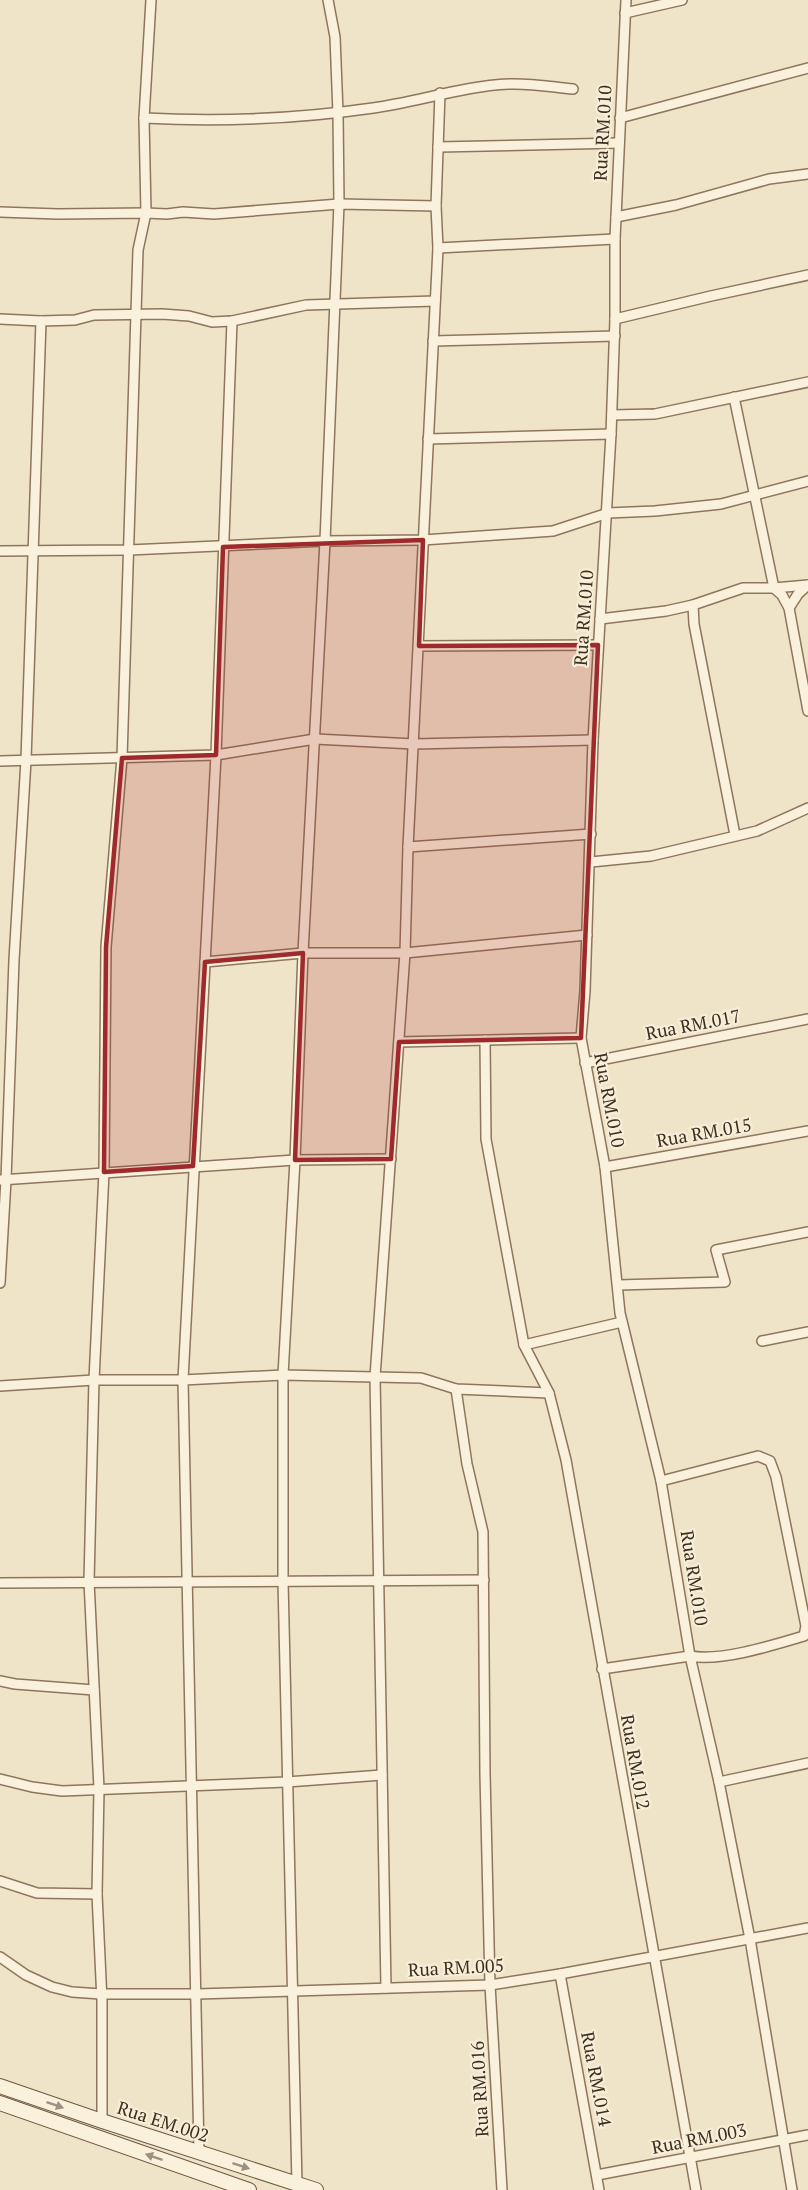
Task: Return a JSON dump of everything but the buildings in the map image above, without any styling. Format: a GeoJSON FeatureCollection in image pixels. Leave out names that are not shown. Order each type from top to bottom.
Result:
{"type":"FeatureCollection","features":[{"type":"Feature","properties":{"kind":"street"},"geometry":{"type":"LineString","coordinates":[[102,2121],[97,1894],[99,1790],[89,1581],[94,1380],[104,1172],[106,947],[122,758],[135,314],[138,250],[146,213],[144,118],[151,0]]}},
{"type":"Feature","properties":{"kind":"street"},"geometry":{"type":"LineString","coordinates":[[297,2184],[283,1581],[283,1375],[325,541],[339,204],[335,37],[328,0]]}},
{"type":"Feature","properties":{"kind":"street","name":"Rua RM.010"},"geometry":{"type":"LineString","coordinates":[[626,0],[615,239],[615,336],[608,513],[593,741],[591,862],[581,1038],[605,1167],[622,1322],[662,1481],[690,1656],[719,1782],[750,1939],[792,2190]]}},
{"type":"Feature","properties":{"kind":"street"},"geometry":{"type":"LineString","coordinates":[[625,12],[682,0]]}},
{"type":"Feature","properties":{"kind":"street"},"geometry":{"type":"LineString","coordinates":[[620,118],[808,68]]}},
{"type":"Feature","properties":{"kind":"street"},"geometry":{"type":"LineString","coordinates":[[144,118],[253,120],[338,113],[440,93],[509,84],[573,89]]}},
{"type":"Feature","properties":{"kind":"street"},"geometry":{"type":"LineString","coordinates":[[386,1988],[375,1377],[405,953],[408,847],[438,248],[436,206],[440,93]]}},
{"type":"Feature","properties":{"kind":"street"},"geometry":{"type":"LineString","coordinates":[[438,147],[619,143]]}},
{"type":"Feature","properties":{"kind":"street"},"geometry":{"type":"LineString","coordinates":[[616,217],[676,205],[769,179],[808,174]]}},
{"type":"Feature","properties":{"kind":"street"},"geometry":{"type":"LineString","coordinates":[[0,212],[214,214],[339,204],[436,206]]}},
{"type":"Feature","properties":{"kind":"street"},"geometry":{"type":"LineString","coordinates":[[438,248],[615,239]]}},
{"type":"Feature","properties":{"kind":"street"},"geometry":{"type":"LineString","coordinates":[[615,320],[808,275]]}},
{"type":"Feature","properties":{"kind":"street"},"geometry":{"type":"LineString","coordinates":[[0,319],[75,320],[94,315],[135,314],[189,316],[212,322],[232,321],[292,307],[435,301]]}},
{"type":"Feature","properties":{"kind":"street"},"geometry":{"type":"LineString","coordinates":[[0,1283],[3,1180],[26,760],[41,321]]}},
{"type":"Feature","properties":{"kind":"street"},"geometry":{"type":"LineString","coordinates":[[199,2152],[183,1380],[216,756],[232,321]]}},
{"type":"Feature","properties":{"kind":"street"},"geometry":{"type":"LineString","coordinates":[[433,341],[615,336]]}},
{"type":"Feature","properties":{"kind":"street"},"geometry":{"type":"LineString","coordinates":[[612,415],[655,414],[697,407],[808,382]]}},
{"type":"Feature","properties":{"kind":"street"},"geometry":{"type":"LineString","coordinates":[[734,397],[774,588],[782,595],[789,609],[808,711]]}},
{"type":"Feature","properties":{"kind":"street"},"geometry":{"type":"LineString","coordinates":[[428,439],[611,434]]}},
{"type":"Feature","properties":{"kind":"street"},"geometry":{"type":"LineString","coordinates":[[0,551],[129,550],[325,541],[423,540],[553,531],[608,513],[722,504],[808,481]]}},
{"type":"Feature","properties":{"kind":"street"},"geometry":{"type":"LineString","coordinates":[[600,619],[666,611],[693,605],[743,588],[808,585]]}},
{"type":"Feature","properties":{"kind":"street"},"geometry":{"type":"LineString","coordinates":[[789,609],[798,594],[808,585]]}},
{"type":"Feature","properties":{"kind":"street"},"geometry":{"type":"LineString","coordinates":[[693,605],[694,624],[735,835]]}},
{"type":"Feature","properties":{"kind":"street"},"geometry":{"type":"LineString","coordinates":[[419,646],[598,645]]}},
{"type":"Feature","properties":{"kind":"street"},"geometry":{"type":"LineString","coordinates":[[0,761],[216,756],[315,739],[414,744],[593,741]]}},
{"type":"Feature","properties":{"kind":"street"},"geometry":{"type":"LineString","coordinates":[[591,862],[651,856],[757,831],[808,808]]}},
{"type":"Feature","properties":{"kind":"street"},"geometry":{"type":"LineString","coordinates":[[408,847],[591,834]]}},
{"type":"Feature","properties":{"kind":"street"},"geometry":{"type":"LineString","coordinates":[[205,962],[303,953],[405,953],[587,935]]}},
{"type":"Feature","properties":{"kind":"street","name":"Rua RM.017"},"geometry":{"type":"LineString","coordinates":[[585,1063],[808,1018]]}},
{"type":"Feature","properties":{"kind":"street"},"geometry":{"type":"LineString","coordinates":[[399,1042],[581,1038]]}},
{"type":"Feature","properties":{"kind":"street","name":"Rua RM.012"},"geometry":{"type":"LineString","coordinates":[[485,1040],[486,1139],[524,1345],[549,1393],[566,1460],[696,2190]]}},
{"type":"Feature","properties":{"kind":"street","name":"Rua RM.015"},"geometry":{"type":"LineString","coordinates":[[605,1167],[808,1131]]}},
{"type":"Feature","properties":{"kind":"street"},"geometry":{"type":"LineString","coordinates":[[3,1180],[295,1160],[391,1159]]}},
{"type":"Feature","properties":{"kind":"street"},"geometry":{"type":"LineString","coordinates":[[618,1285],[725,1282],[716,1250],[808,1232]]}},
{"type":"Feature","properties":{"kind":"street"},"geometry":{"type":"LineString","coordinates":[[524,1345],[622,1322]]}},
{"type":"Feature","properties":{"kind":"street"},"geometry":{"type":"LineString","coordinates":[[762,1341],[808,1332]]}},
{"type":"Feature","properties":{"kind":"street"},"geometry":{"type":"LineString","coordinates":[[0,1386],[94,1380],[183,1380],[283,1375],[421,1378],[456,1389],[549,1393]]}},
{"type":"Feature","properties":{"kind":"street","name":"Rua RM.016"},"geometry":{"type":"LineString","coordinates":[[456,1389],[467,1464],[483,1532],[485,1785],[490,1985],[502,2190]]}},
{"type":"Feature","properties":{"kind":"street"},"geometry":{"type":"LineString","coordinates":[[602,1669],[690,1656],[703,1659],[772,1646],[804,1636],[806,1626],[803,1581],[770,1461],[758,1456],[662,1481]]}},
{"type":"Feature","properties":{"kind":"street"},"geometry":{"type":"LineString","coordinates":[[0,1583],[484,1580]]}},
{"type":"Feature","properties":{"kind":"street"},"geometry":{"type":"LineString","coordinates":[[0,1681],[94,1690]]}},
{"type":"Feature","properties":{"kind":"street"},"geometry":{"type":"LineString","coordinates":[[719,1782],[808,1763]]}},
{"type":"Feature","properties":{"kind":"street"},"geometry":{"type":"LineString","coordinates":[[0,1779],[62,1791],[287,1782],[382,1775]]}},
{"type":"Feature","properties":{"kind":"street"},"geometry":{"type":"LineString","coordinates":[[0,1881],[37,1893],[97,1894]]}},
{"type":"Feature","properties":{"kind":"street","name":"Rua RM.005"},"geometry":{"type":"LineString","coordinates":[[0,1957],[26,1975],[52,1987],[72,1992],[101,1994],[197,1994],[490,1985],[808,1928]]}},
{"type":"Feature","properties":{"kind":"street","name":"Rua RM.014"},"geometry":{"type":"LineString","coordinates":[[560,1974],[599,2190]]}},
{"type":"Feature","properties":{"kind":"street","name":"Rua EM.002"},"geometry":{"type":"LineString","coordinates":[[0,2086],[316,2190]]}},
{"type":"Feature","properties":{"kind":"street","name":"Rua EM.002"},"geometry":{"type":"LineString","coordinates":[[0,2103],[234,2188],[249,2190]]}},
{"type":"Feature","properties":{"kind":"street","name":"Rua RM.003"},"geometry":{"type":"LineString","coordinates":[[597,2175],[808,2135]]}},
{"type":"Feature","properties":{"kind":"highlighted area"},"geometry":{"type":"Polygon","coordinates":[[[423,540],[419,646],[598,645],[581,1038],[399,1042],[391,1159],[295,1160],[303,953],[205,962],[193,1166],[104,1172],[106,947],[122,758],[216,755],[223,547],[423,540]]]}}]}
